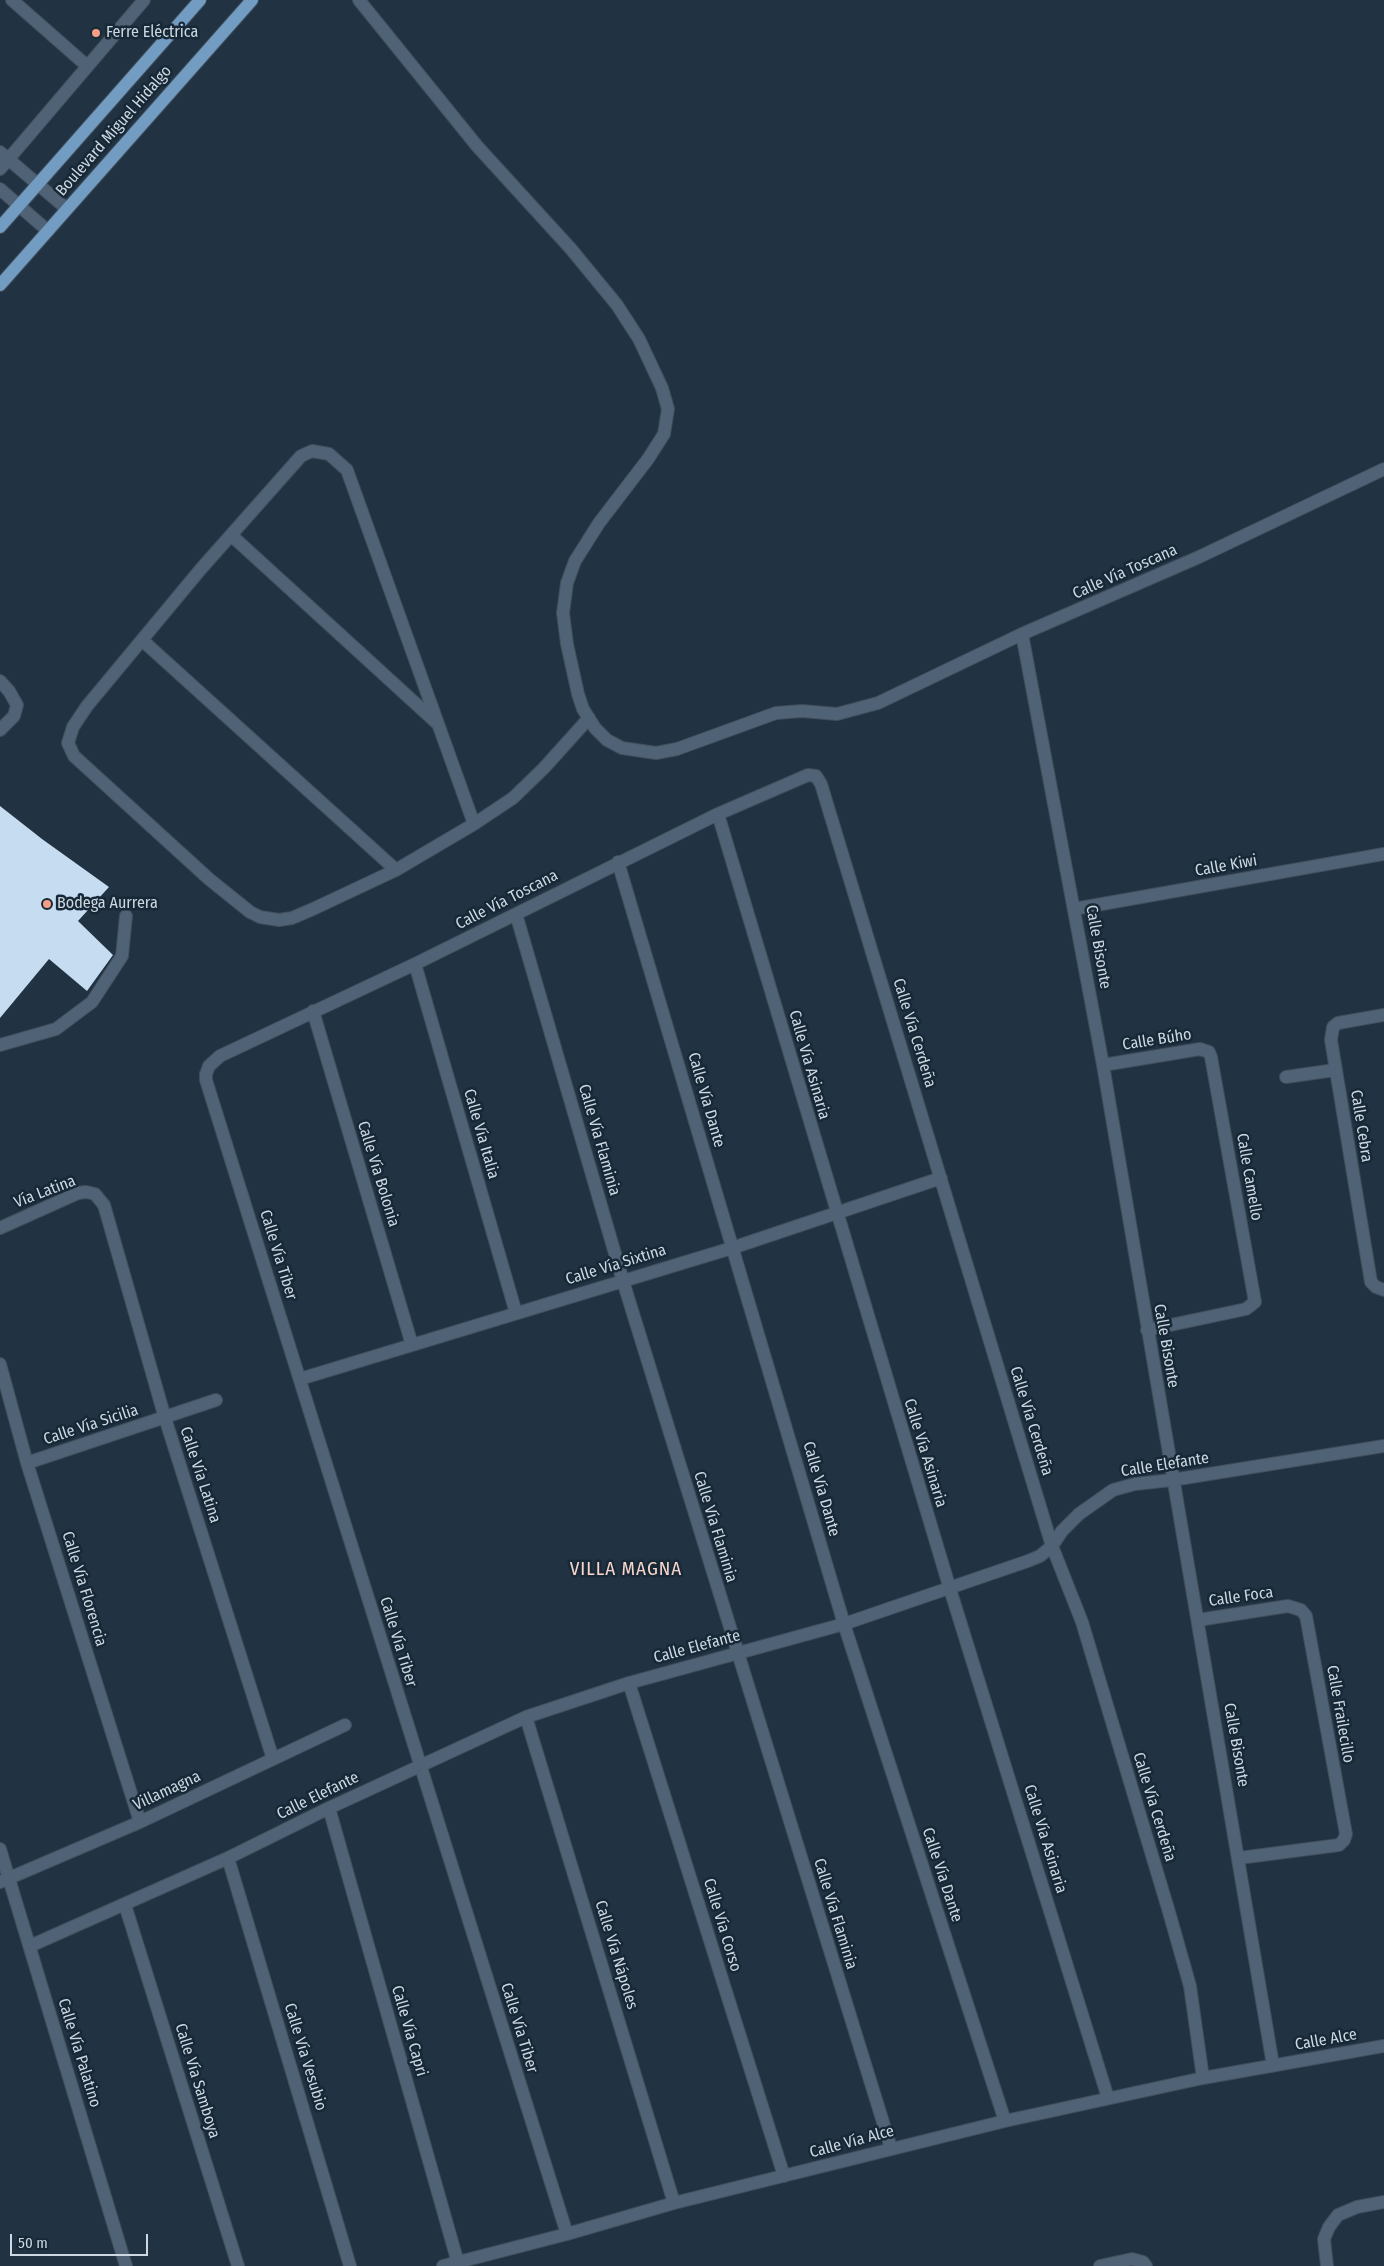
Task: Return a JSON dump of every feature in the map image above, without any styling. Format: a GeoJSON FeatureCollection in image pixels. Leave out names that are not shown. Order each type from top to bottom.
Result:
{"type":"FeatureCollection","features":[{"type":"Feature","properties":{"kind":"main road","name":"Boulevard Miguel Hidalgo"},"geometry":{"type":"LineString","coordinates":[[0,227],[200,0]]}},
{"type":"Feature","properties":{"kind":"main road","name":"Boulevard Miguel Hidalgo"},"geometry":{"type":"LineString","coordinates":[[0,285],[252,0]]}},
{"type":"Feature","properties":{"kind":"street"},"geometry":{"type":"LineString","coordinates":[[12,0],[86,66]]}},
{"type":"Feature","properties":{"kind":"street"},"geometry":{"type":"LineString","coordinates":[[67,209],[37,184],[3,160],[144,0]]}},
{"type":"Feature","properties":{"kind":"street","name":"Calle Vía Toscana"},"geometry":{"type":"LineString","coordinates":[[359,0],[477,146],[571,249],[617,305],[639,339],[662,388],[668,409],[664,434],[648,459],[599,523],[574,561],[567,583],[563,613],[567,644],[578,694],[589,718],[607,740],[622,748],[656,753],[677,749],[776,713],[802,710],[837,714],[878,703],[1022,634],[1199,557],[1384,469]]}},
{"type":"Feature","properties":{"kind":"street"},"geometry":{"type":"LineString","coordinates":[[0,189],[48,231]]}},
{"type":"Feature","properties":{"kind":"street"},"geometry":{"type":"LineString","coordinates":[[474,824],[347,470],[328,454],[312,451],[301,456],[231,535],[87,706],[73,727],[68,743],[74,756],[209,879],[250,912],[260,917],[279,920],[292,918],[396,870],[474,824],[513,798],[544,768],[589,718]]}},
{"type":"Feature","properties":{"kind":"street"},"geometry":{"type":"LineString","coordinates":[[231,535],[439,725]]}},
{"type":"Feature","properties":{"kind":"street","name":"Calle Bisonte"},"geometry":{"type":"LineString","coordinates":[[1022,634],[1103,1065],[1172,1480],[1198,1620],[1273,2065]]}},
{"type":"Feature","properties":{"kind":"street"},"geometry":{"type":"LineString","coordinates":[[142,640],[396,870]]}},
{"type":"Feature","properties":{"kind":"street"},"geometry":{"type":"LineString","coordinates":[[0,681],[9,691],[17,705],[14,716],[0,730]]}},
{"type":"Feature","properties":{"kind":"street","name":"Calle Vía Toscana"},"geometry":{"type":"LineString","coordinates":[[214,1060],[313,1011],[415,964],[718,814],[808,775],[816,776]]}},
{"type":"Feature","properties":{"kind":"street","name":"Calle Vía Cerdeña"},"geometry":{"type":"LineString","coordinates":[[816,776],[822,784],[1052,1546],[1082,1622],[1169,1912],[1190,1986],[1202,2078]]}},
{"type":"Feature","properties":{"kind":"street","name":"Calle Vía Asinaria"},"geometry":{"type":"LineString","coordinates":[[718,814],[950,1589],[1108,2098]]}},
{"type":"Feature","properties":{"kind":"street","name":"Calle Kiwi"},"geometry":{"type":"LineString","coordinates":[[1074,909],[1384,854]]}},
{"type":"Feature","properties":{"kind":"street","name":"Calle Vía Dante"},"geometry":{"type":"LineString","coordinates":[[618,862],[844,1624],[1005,2121]]}},
{"type":"Feature","properties":{"kind":"street","name":"Calle Vía Flaminia"},"geometry":{"type":"LineString","coordinates":[[516,914],[623,1281],[891,2148]]}},
{"type":"Feature","properties":{"kind":"street"},"geometry":{"type":"LineString","coordinates":[[0,1044],[56,1029],[92,1002],[122,956],[126,916]]}},
{"type":"Feature","properties":{"kind":"street","name":"Calle Vía Italia"},"geometry":{"type":"LineString","coordinates":[[415,964],[516,1313]]}},
{"type":"Feature","properties":{"kind":"street","name":"Calle Vía Bolonia"},"geometry":{"type":"LineString","coordinates":[[313,1011],[412,1345]]}},
{"type":"Feature","properties":{"kind":"street","name":"Calle Cebra"},"geometry":{"type":"LineString","coordinates":[[1384,1015],[1338,1023],[1333,1027],[1331,1040],[1371,1282],[1376,1287],[1384,1290]]}},
{"type":"Feature","properties":{"kind":"street","name":"Calle Búho"},"geometry":{"type":"LineString","coordinates":[[1103,1065],[1200,1049],[1209,1052],[1211,1057]]}},
{"type":"Feature","properties":{"kind":"street","name":"Calle Camello"},"geometry":{"type":"LineString","coordinates":[[1147,1330],[1246,1309],[1255,1302],[1211,1057]]}},
{"type":"Feature","properties":{"kind":"street","name":"Calle Vía Tiber"},"geometry":{"type":"LineString","coordinates":[[214,1060],[209,1066],[206,1080],[567,2234]]}},
{"type":"Feature","properties":{"kind":"street"},"geometry":{"type":"LineString","coordinates":[[1286,1077],[1335,1070]]}},
{"type":"Feature","properties":{"kind":"street","name":"Calle Vía Sixtina"},"geometry":{"type":"LineString","coordinates":[[300,1379],[732,1248],[941,1178]]}},
{"type":"Feature","properties":{"kind":"street","name":"Vía Latina"},"geometry":{"type":"LineString","coordinates":[[0,1228],[78,1193],[95,1194],[100,1199]]}},
{"type":"Feature","properties":{"kind":"street","name":"Calle Vía Latina"},"geometry":{"type":"LineString","coordinates":[[100,1199],[104,1205],[165,1418],[273,1759]]}},
{"type":"Feature","properties":{"kind":"street","name":"Calle Vía Florencia"},"geometry":{"type":"LineString","coordinates":[[0,1364],[27,1463],[140,1822]]}},
{"type":"Feature","properties":{"kind":"street","name":"Calle Vía Sicilia"},"geometry":{"type":"LineString","coordinates":[[27,1463],[216,1400]]}},
{"type":"Feature","properties":{"kind":"street","name":"Calle Elefante"},"geometry":{"type":"LineString","coordinates":[[30,1946],[228,1858],[329,1808],[526,1717],[629,1682],[844,1624],[1028,1562],[1040,1556],[1052,1546],[1062,1531],[1079,1514],[1113,1490],[1135,1484],[1172,1480],[1384,1446]]}},
{"type":"Feature","properties":{"kind":"street","name":"Calle Foca"},"geometry":{"type":"LineString","coordinates":[[1198,1620],[1288,1606]]}},
{"type":"Feature","properties":{"kind":"street","name":"Calle Frailecillo"},"geometry":{"type":"LineString","coordinates":[[1239,1858],[1339,1845],[1345,1838],[1306,1616],[1300,1610],[1288,1606]]}},
{"type":"Feature","properties":{"kind":"street","name":"Calle Vía Corso"},"geometry":{"type":"LineString","coordinates":[[629,1682],[784,2176]]}},
{"type":"Feature","properties":{"kind":"street","name":"Calle Vía Nápoles"},"geometry":{"type":"LineString","coordinates":[[526,1717],[674,2203]]}},
{"type":"Feature","properties":{"kind":"street","name":"Villamagna"},"geometry":{"type":"LineString","coordinates":[[5,1880],[140,1822],[345,1725]]}},
{"type":"Feature","properties":{"kind":"street","name":"Calle Vía Capri"},"geometry":{"type":"LineString","coordinates":[[329,1808],[458,2263]]}},
{"type":"Feature","properties":{"kind":"street","name":"Calle Vía Palatino"},"geometry":{"type":"LineString","coordinates":[[0,1849],[5,1880],[30,1946],[126,2266]]}},
{"type":"Feature","properties":{"kind":"street","name":"Calle Vía Vesubio"},"geometry":{"type":"LineString","coordinates":[[228,1858],[350,2266]]}},
{"type":"Feature","properties":{"kind":"street","name":"Calle Vía Samboya"},"geometry":{"type":"LineString","coordinates":[[125,1905],[238,2266]]}},
{"type":"Feature","properties":{"kind":"street","name":"Calle Alce"},"geometry":{"type":"LineString","coordinates":[[1273,2065],[1384,2046]]}},
{"type":"Feature","properties":{"kind":"street","name":"Calle Vía Alce"},"geometry":{"type":"LineString","coordinates":[[443,2266],[567,2234],[674,2203],[891,2148],[1108,2098],[1273,2065]]}},
{"type":"Feature","properties":{"kind":"street"},"geometry":{"type":"LineString","coordinates":[[1327,2266],[1324,2238],[1338,2215],[1357,2206],[1384,2202]]}},
{"type":"Feature","properties":{"kind":"street"},"geometry":{"type":"LineString","coordinates":[[1100,2266],[1132,2259],[1143,2262],[1146,2266]]}},
{"type":"Feature","properties":{"kind":"building","name":"Bodega Aurrera"},"geometry":{"type":"Polygon","coordinates":[[[0,806],[109,887],[78,921],[113,955],[87,991],[49,959],[0,1018],[0,806]]]}},
{"type":"Feature","properties":{"kind":"place","name":"Ferre Eléctrica"},"geometry":{"type":"Point","coordinates":[96,33]}},
{"type":"Feature","properties":{"kind":"place","name":"Bodega Aurrera"},"geometry":{"type":"Point","coordinates":[47,904]}},
{"type":"Feature","properties":{"kind":"district","name":"VILLA MAGNA"},"geometry":{"type":"Point","coordinates":[626,1570]}}]}
